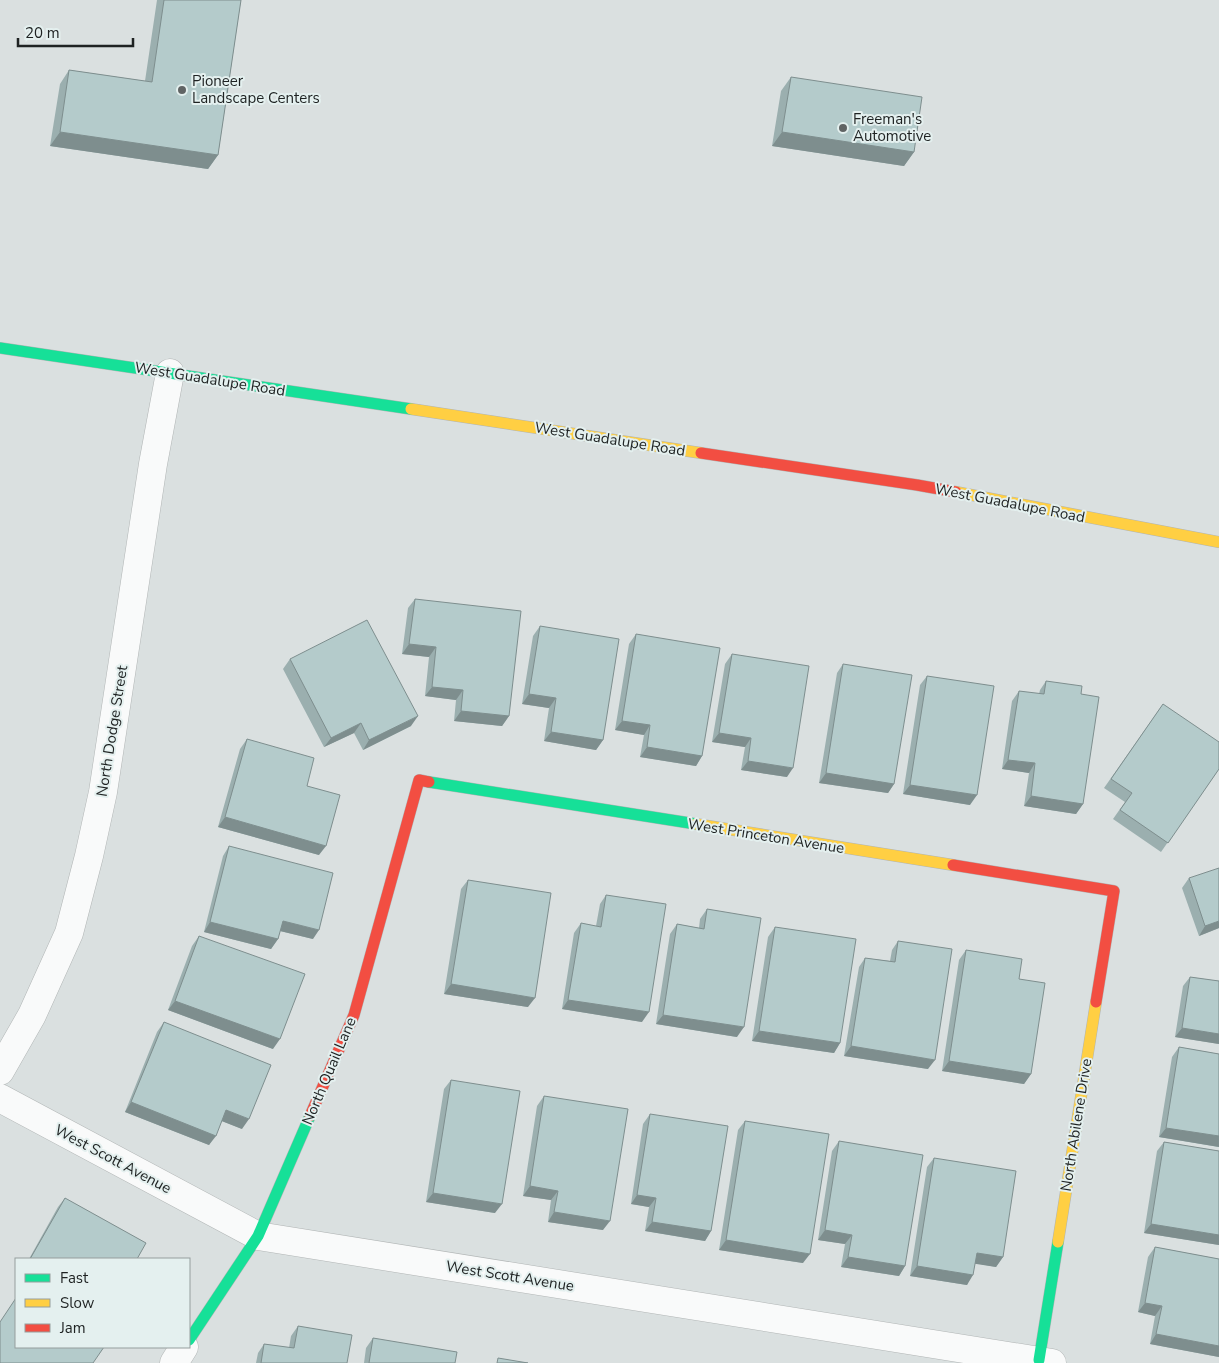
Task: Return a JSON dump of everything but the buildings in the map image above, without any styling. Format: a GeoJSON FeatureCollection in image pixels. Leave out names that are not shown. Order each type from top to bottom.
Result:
{"type":"FeatureCollection","features":[{"type":"Feature","properties":{"kind":"street","name":"West Guadalupe Road"},"geometry":{"type":"LineString","coordinates":[[0,348],[917,485],[1219,542]]}},
{"type":"Feature","properties":{"kind":"street","name":"North Dodge Street"},"geometry":{"type":"LineString","coordinates":[[0,1071],[32,1015],[70,933],[89,856],[103,792],[153,464],[170,373]]}},
{"type":"Feature","properties":{"kind":"street","name":"West Princeton Avenue"},"geometry":{"type":"LineString","coordinates":[[419,780],[1114,890]]}},
{"type":"Feature","properties":{"kind":"street","name":"North Quail Lane"},"geometry":{"type":"LineString","coordinates":[[190,1338],[258,1236],[354,1014],[419,780]]}},
{"type":"Feature","properties":{"kind":"street","name":"North Abilene Drive"},"geometry":{"type":"LineString","coordinates":[[1046,1362],[1114,890]]}},
{"type":"Feature","properties":{"kind":"street","name":"West Scott Avenue"},"geometry":{"type":"LineString","coordinates":[[0,1098],[258,1236],[1046,1362]]}},
{"type":"Feature","properties":{"kind":"street"},"geometry":{"type":"LineString","coordinates":[[174,1363],[183,1348]]}},
{"type":"Feature","properties":{"kind":"traffic: fast"},"geometry":{"type":"LineString","coordinates":[[0,348],[411,409]]}},
{"type":"Feature","properties":{"kind":"traffic: fast"},"geometry":{"type":"LineString","coordinates":[[429,782],[696,824]]}},
{"type":"Feature","properties":{"kind":"traffic: fast"},"geometry":{"type":"LineString","coordinates":[[190,1338],[258,1236],[310,1116]]}},
{"type":"Feature","properties":{"kind":"traffic: fast"},"geometry":{"type":"LineString","coordinates":[[1039,1360],[1058,1242]]}},
{"type":"Feature","properties":{"kind":"traffic: slow"},"geometry":{"type":"LineString","coordinates":[[411,409],[701,453]]}},
{"type":"Feature","properties":{"kind":"traffic: slow"},"geometry":{"type":"LineString","coordinates":[[956,492],[1219,542]]}},
{"type":"Feature","properties":{"kind":"traffic: slow"},"geometry":{"type":"LineString","coordinates":[[696,824],[953,865]]}},
{"type":"Feature","properties":{"kind":"traffic: slow"},"geometry":{"type":"LineString","coordinates":[[1058,1242],[1096,1002]]}},
{"type":"Feature","properties":{"kind":"traffic: jam"},"geometry":{"type":"LineString","coordinates":[[701,453],[956,492]]}},
{"type":"Feature","properties":{"kind":"traffic: jam"},"geometry":{"type":"LineString","coordinates":[[310,1116],[354,1015],[419,780],[429,782]]}},
{"type":"Feature","properties":{"kind":"traffic: jam"},"geometry":{"type":"LineString","coordinates":[[953,865],[1114,891],[1096,1002]]}},
{"type":"Feature","properties":{"kind":"place","name":"Pioneer Landscape Centers"},"geometry":{"type":"Point","coordinates":[182,90]}},
{"type":"Feature","properties":{"kind":"place","name":"Freeman's Automotive"},"geometry":{"type":"Point","coordinates":[843,128]}}]}
